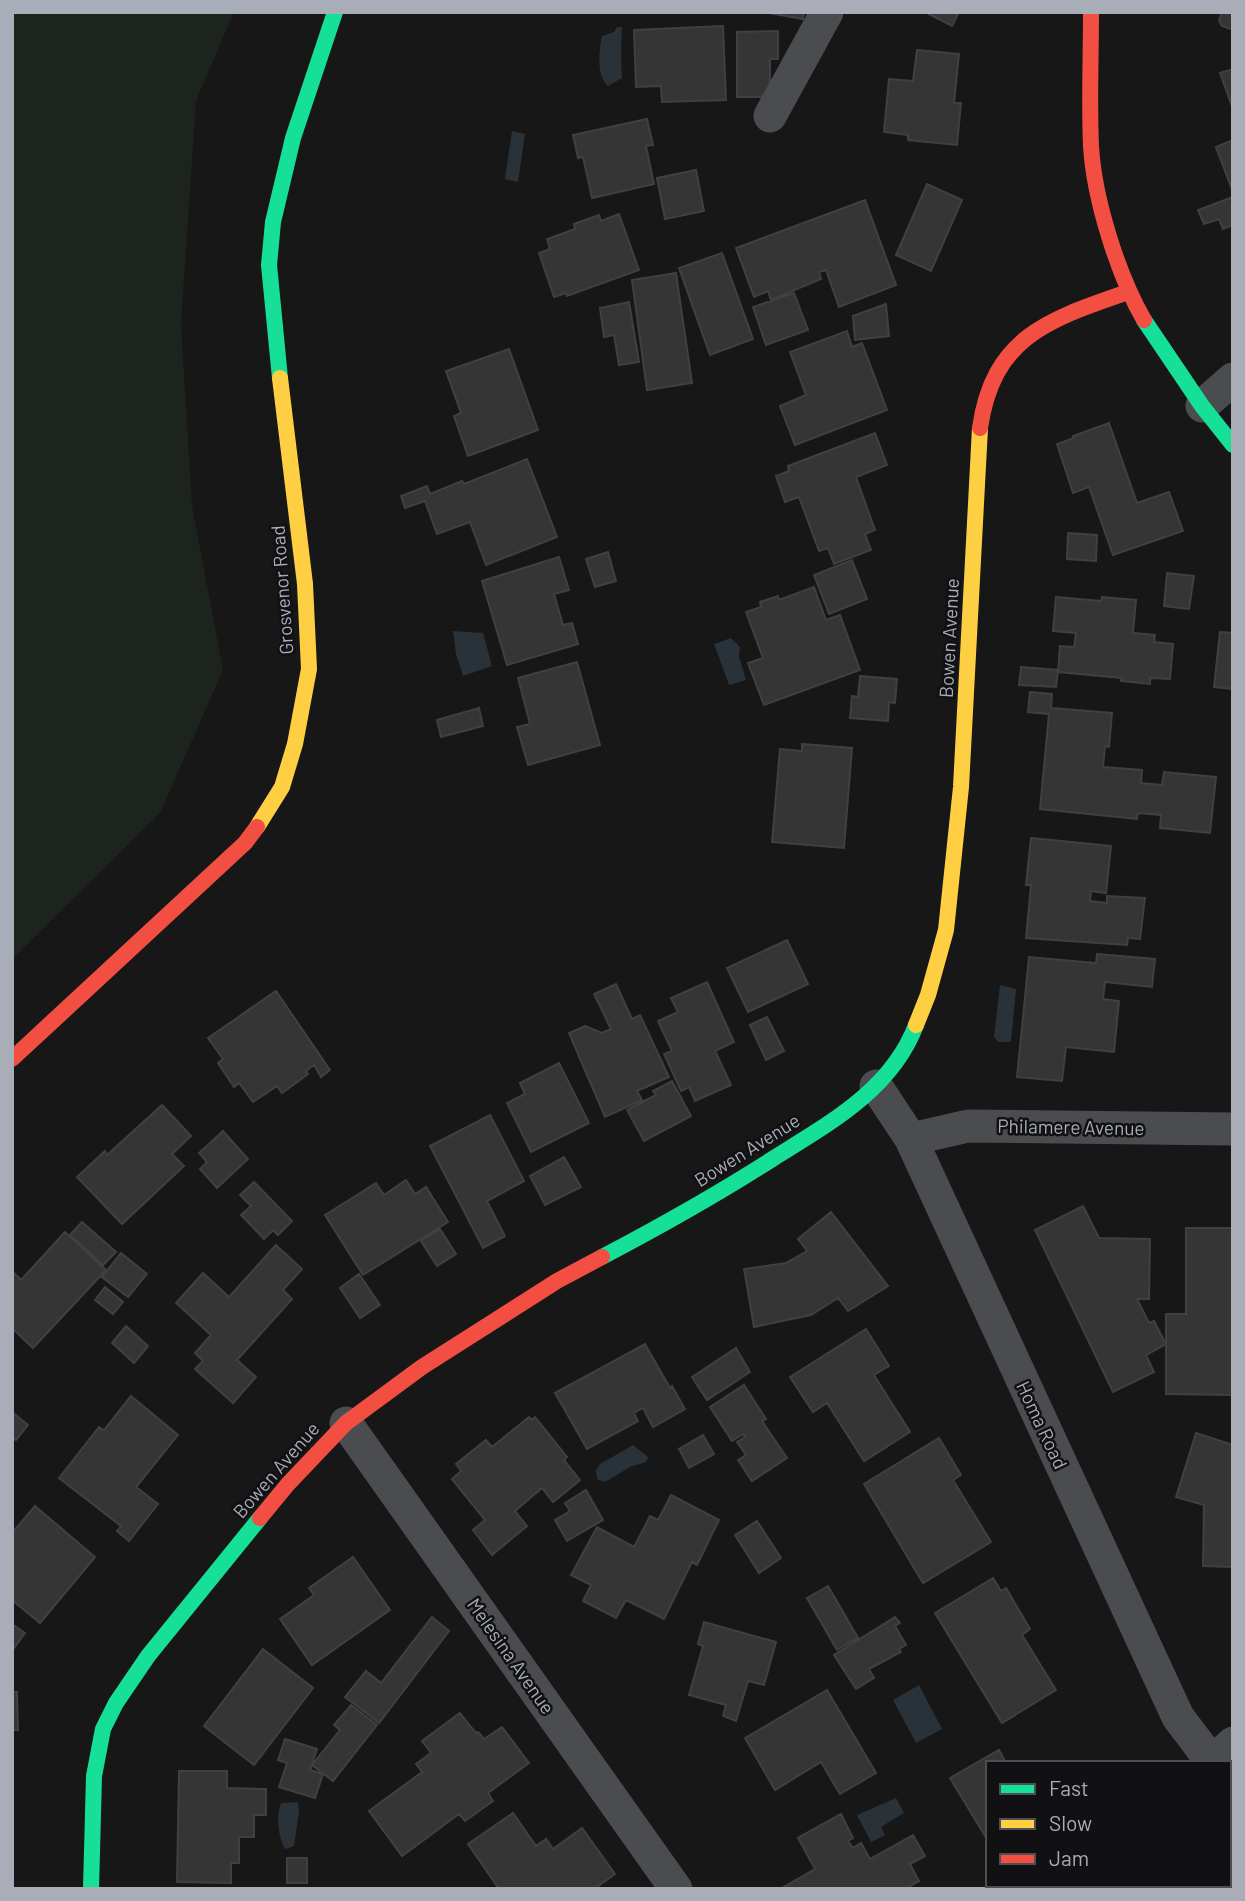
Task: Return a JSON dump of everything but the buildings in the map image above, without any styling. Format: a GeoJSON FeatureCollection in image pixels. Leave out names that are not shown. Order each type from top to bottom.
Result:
{"type":"FeatureCollection","features":[{"type":"Feature","properties":{"kind":"street","name":"Grosvenor Road"},"geometry":{"type":"LineString","coordinates":[[12,1059],[245,842],[268,812],[282,787],[295,744],[309,669],[305,583],[272,311],[269,265],[273,222],[293,138],[335,12]]}},
{"type":"Feature","properties":{"kind":"street"},"geometry":{"type":"LineString","coordinates":[[770,116],[827,12]]}},
{"type":"Feature","properties":{"kind":"street"},"geometry":{"type":"LineString","coordinates":[[1091,12],[1091,149],[1103,215],[1128,292],[1147,328],[1233,445]]}},
{"type":"Feature","properties":{"kind":"street","name":"Bowen Avenue"},"geometry":{"type":"LineString","coordinates":[[91,1889],[94,1776],[103,1729],[116,1703],[148,1656],[288,1484],[346,1423],[422,1367],[557,1281],[733,1185],[841,1116],[876,1086],[898,1062],[910,1042],[928,995],[946,930],[968,692],[981,425],[989,387],[1002,361],[1023,339],[1080,308],[1128,292]]}},
{"type":"Feature","properties":{"kind":"street"},"geometry":{"type":"LineString","coordinates":[[1202,406],[1233,379]]}},
{"type":"Feature","properties":{"kind":"street","name":"Homa Road"},"geometry":{"type":"LineString","coordinates":[[876,1086],[911,1139],[1178,1717],[1211,1761]]}},
{"type":"Feature","properties":{"kind":"street","name":"Philamere Avenue"},"geometry":{"type":"LineString","coordinates":[[911,1139],[968,1126],[1233,1129]]}},
{"type":"Feature","properties":{"kind":"street","name":"Melesina Avenue"},"geometry":{"type":"LineString","coordinates":[[346,1423],[676,1889]]}},
{"type":"Feature","properties":{"kind":"street"},"geometry":{"type":"LineString","coordinates":[[1214,1761],[1233,1743]]}},
{"type":"Feature","properties":{"kind":"shaded area"},"geometry":{"type":"Polygon","coordinates":[[[12,12],[234,12],[196,101],[181,324],[192,506],[223,670],[160,813],[12,959],[12,12]]]}},
{"type":"Feature","properties":{"kind":"shaded area"},"geometry":{"type":"Polygon","coordinates":[[[617,27],[622,27],[622,78],[608,86],[602,76],[599,55],[602,36],[614,32],[617,27]]]}},
{"type":"Feature","properties":{"kind":"shaded area"},"geometry":{"type":"Polygon","coordinates":[[[512,131],[525,134],[518,182],[505,179],[512,131]]]}},
{"type":"Feature","properties":{"kind":"shaded area"},"geometry":{"type":"Polygon","coordinates":[[[453,631],[483,633],[492,666],[463,676],[453,631]]]}},
{"type":"Feature","properties":{"kind":"shaded area"},"geometry":{"type":"Polygon","coordinates":[[[731,638],[740,647],[739,656],[746,680],[729,685],[714,644],[731,638]]]}},
{"type":"Feature","properties":{"kind":"shaded area"},"geometry":{"type":"Polygon","coordinates":[[[1000,985],[1016,989],[1011,1042],[998,1042],[994,1037],[1000,985]]]}},
{"type":"Feature","properties":{"kind":"shaded area"},"geometry":{"type":"Polygon","coordinates":[[[633,1445],[648,1457],[646,1462],[630,1467],[605,1482],[597,1479],[596,1470],[600,1464],[633,1445]]]}},
{"type":"Feature","properties":{"kind":"shaded area"},"geometry":{"type":"Polygon","coordinates":[[[919,1685],[942,1729],[916,1743],[893,1700],[919,1685]]]}},
{"type":"Feature","properties":{"kind":"shaded area"},"geometry":{"type":"Polygon","coordinates":[[[896,1798],[904,1813],[881,1827],[885,1835],[871,1842],[857,1815],[896,1798]]]}},
{"type":"Feature","properties":{"kind":"shaded area"},"geometry":{"type":"Polygon","coordinates":[[[298,1802],[294,1846],[285,1849],[279,1826],[279,1808],[281,1803],[298,1802]]]}},
{"type":"Feature","properties":{"kind":"traffic: fast"},"geometry":{"type":"LineString","coordinates":[[280,378],[269,265],[273,222],[293,138],[335,12]]}},
{"type":"Feature","properties":{"kind":"traffic: fast"},"geometry":{"type":"LineString","coordinates":[[1144,320],[1202,406],[1233,445]]}},
{"type":"Feature","properties":{"kind":"traffic: fast"},"geometry":{"type":"LineString","coordinates":[[602,1257],[711,1197],[837,1117],[875,1086],[892,1068],[916,1025]]}},
{"type":"Feature","properties":{"kind":"traffic: fast"},"geometry":{"type":"LineString","coordinates":[[91,1889],[94,1776],[103,1729],[116,1703],[148,1656],[260,1518]]}},
{"type":"Feature","properties":{"kind":"traffic: slow"},"geometry":{"type":"LineString","coordinates":[[257,827],[282,787],[295,744],[309,669],[305,584],[280,378]]}},
{"type":"Feature","properties":{"kind":"traffic: slow"},"geometry":{"type":"LineString","coordinates":[[916,1025],[928,995],[946,930],[961,787],[980,428]]}},
{"type":"Feature","properties":{"kind":"traffic: jam"},"geometry":{"type":"LineString","coordinates":[[1091,12],[1090,129],[1093,167],[1109,236],[1125,281],[1144,320]]}},
{"type":"Feature","properties":{"kind":"traffic: jam"},"geometry":{"type":"LineString","coordinates":[[980,428],[987,397],[998,372],[1012,352],[1050,323],[1128,292]]}},
{"type":"Feature","properties":{"kind":"traffic: jam"},"geometry":{"type":"LineString","coordinates":[[12,1059],[245,843],[257,827]]}},
{"type":"Feature","properties":{"kind":"traffic: jam"},"geometry":{"type":"LineString","coordinates":[[260,1518],[346,1423],[422,1367],[557,1281],[602,1257]]}}]}
